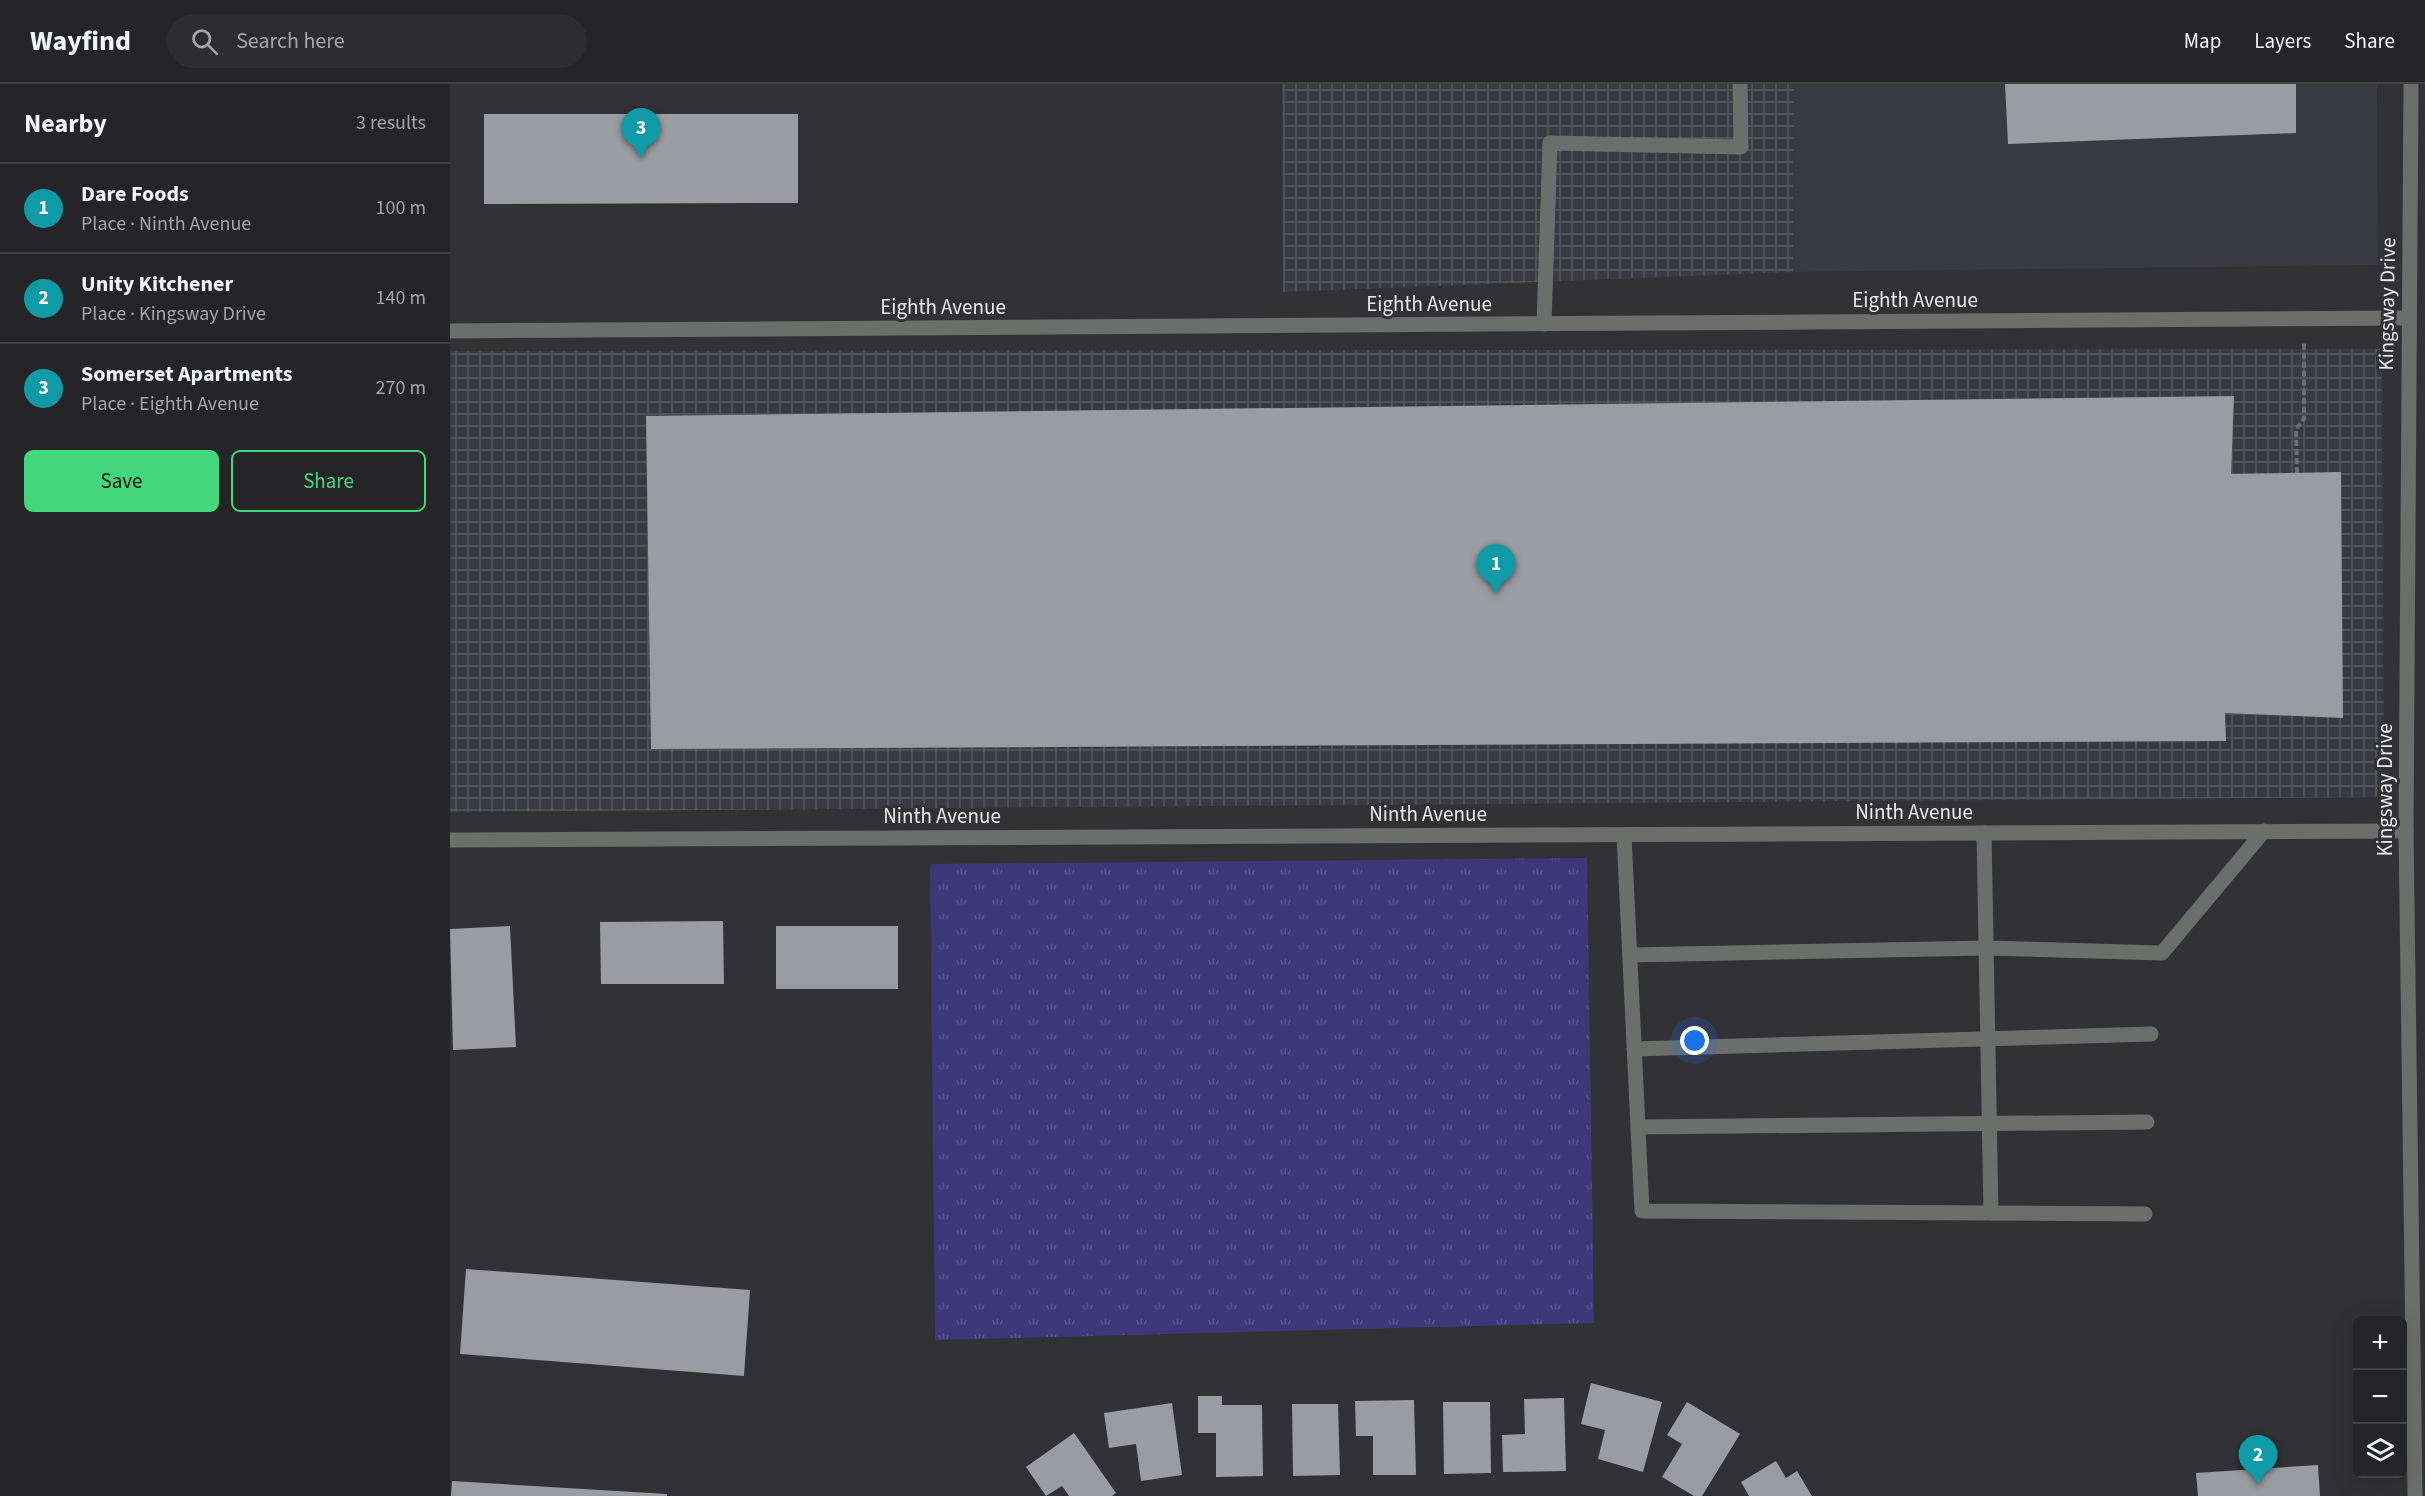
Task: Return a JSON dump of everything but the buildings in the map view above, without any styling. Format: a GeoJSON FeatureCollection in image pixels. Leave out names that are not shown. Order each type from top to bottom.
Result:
{"type":"FeatureCollection","features":[{"type":"Feature","properties":{"kind":"street"},"geometry":{"type":"LineString","coordinates":[[1544,324],[1550,143],[1741,147],[1740,84]]}},
{"type":"Feature","properties":{"kind":"street","name":"Kingsway Drive"},"geometry":{"type":"LineString","coordinates":[[2411,84],[2406,831],[2415,1496]]}},
{"type":"Feature","properties":{"kind":"street","name":"Eighth Avenue"},"geometry":{"type":"LineString","coordinates":[[450,331],[2408,318]]}},
{"type":"Feature","properties":{"kind":"street"},"geometry":{"type":"LineString","coordinates":[[1630,956],[1986,948],[2162,953],[2264,831]]}},
{"type":"Feature","properties":{"kind":"street","name":"Ninth Avenue"},"geometry":{"type":"LineString","coordinates":[[450,840],[2406,831]]}},
{"type":"Feature","properties":{"kind":"street"},"geometry":{"type":"LineString","coordinates":[[1984,832],[1991,1213]]}},
{"type":"Feature","properties":{"kind":"street"},"geometry":{"type":"LineString","coordinates":[[1624,835],[1642,1211],[2145,1214]]}},
{"type":"Feature","properties":{"kind":"street"},"geometry":{"type":"LineString","coordinates":[[1634,1049],[2151,1034]]}},
{"type":"Feature","properties":{"kind":"street"},"geometry":{"type":"LineString","coordinates":[[1638,1126],[2147,1122]]}},
{"type":"Feature","properties":{"kind":"path"},"geometry":{"type":"LineString","coordinates":[[2297,473],[2295,429],[2304,419],[2304,319]]}},
{"type":"Feature","properties":{"kind":"shaded area"},"geometry":{"type":"Polygon","coordinates":[[[1282,84],[1794,84],[1793,272],[1283,292],[1282,84]]]}},
{"type":"Feature","properties":{"kind":"shaded area"},"geometry":{"type":"Polygon","coordinates":[[[1794,84],[2377,84],[2378,265],[1793,272],[1794,84]]]}},
{"type":"Feature","properties":{"kind":"shaded area"},"geometry":{"type":"Polygon","coordinates":[[[2382,349],[2384,797],[450,812],[450,351],[2382,349]]]}},
{"type":"Feature","properties":{"kind":"green space"},"geometry":{"type":"Polygon","coordinates":[[[1587,858],[1594,1323],[935,1340],[930,864],[1587,858]]]}},
{"type":"Feature","properties":{"kind":"place","name":"Somerset Apartments"},"geometry":{"type":"Point","coordinates":[641,158]}},
{"type":"Feature","properties":{"kind":"place","name":"Dare Foods"},"geometry":{"type":"Point","coordinates":[1496,594]}},
{"type":"Feature","properties":{"kind":"place","name":"Unity Kitchener"},"geometry":{"type":"Point","coordinates":[2258,1485]}}]}
